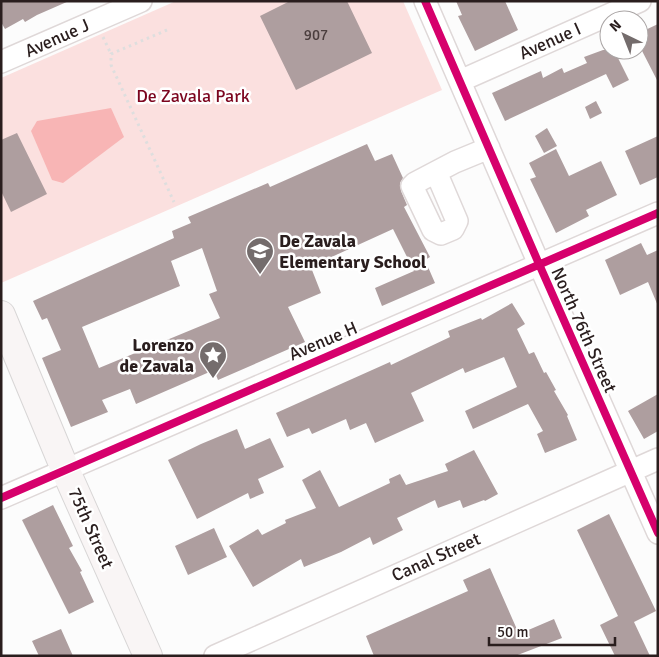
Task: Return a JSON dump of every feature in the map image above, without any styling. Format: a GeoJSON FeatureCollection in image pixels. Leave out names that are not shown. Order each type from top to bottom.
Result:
{"type":"FeatureCollection","features":[{"type":"Feature","properties":{"kind":"main road","name":"75th Street"},"geometry":{"type":"LineString","coordinates":[[1,315],[65,469],[148,656]]}},
{"type":"Feature","properties":{"kind":"street","name":"Avenue J"},"geometry":{"type":"LineString","coordinates":[[1,62],[141,1]]}},
{"type":"Feature","properties":{"kind":"street","name":"North 76th Street"},"geometry":{"type":"LineString","coordinates":[[425,1],[658,533]]}},
{"type":"Feature","properties":{"kind":"street","name":"Avenue I"},"geometry":{"type":"LineString","coordinates":[[460,81],[640,1]]}},
{"type":"Feature","properties":{"kind":"street"},"geometry":{"type":"LineString","coordinates":[[436,172],[489,148]]}},
{"type":"Feature","properties":{"kind":"street","name":"Avenue H"},"geometry":{"type":"LineString","coordinates":[[1,498],[658,213]]}},
{"type":"Feature","properties":{"kind":"street","name":"Canal Street"},"geometry":{"type":"LineString","coordinates":[[215,656],[658,458]]}},
{"type":"Feature","properties":{"kind":"path"},"geometry":{"type":"LineString","coordinates":[[167,30],[111,54],[111,65],[174,202]]}},
{"type":"Feature","properties":{"kind":"green space","name":"De Zavala Park"},"geometry":{"type":"Polygon","coordinates":[[[176,1],[403,1],[442,90],[1,283],[1,78],[176,1]]]}},
{"type":"Feature","properties":{"kind":"shaded area"},"geometry":{"type":"Polygon","coordinates":[[[111,108],[124,137],[63,183],[52,180],[31,131],[37,121],[111,108]]]}},
{"type":"Feature","properties":{"kind":"building"},"geometry":{"type":"Polygon","coordinates":[[[1,1],[69,1],[25,22],[23,19],[5,29],[1,22],[1,1]]]}},
{"type":"Feature","properties":{"kind":"building"},"geometry":{"type":"Polygon","coordinates":[[[290,1],[347,1],[372,53],[296,90],[260,16],[290,1]]]}},
{"type":"Feature","properties":{"kind":"building"},"geometry":{"type":"Polygon","coordinates":[[[456,1],[505,1],[518,30],[475,51],[458,16],[462,15],[456,1]]]}},
{"type":"Feature","properties":{"kind":"building"},"geometry":{"type":"Polygon","coordinates":[[[658,24],[658,82],[647,60],[649,60],[649,28],[658,24]]]}},
{"type":"Feature","properties":{"kind":"building"},"geometry":{"type":"Polygon","coordinates":[[[599,51],[599,60],[619,60],[629,80],[613,88],[606,74],[505,121],[492,93],[541,71],[543,78],[562,68],[564,73],[587,63],[584,57],[599,51]]]}},
{"type":"Feature","properties":{"kind":"building"},"geometry":{"type":"Polygon","coordinates":[[[596,101],[602,113],[590,119],[585,107],[596,101]]]}},
{"type":"Feature","properties":{"kind":"building"},"geometry":{"type":"Polygon","coordinates":[[[547,128],[557,146],[544,153],[535,136],[547,128]]]}},
{"type":"Feature","properties":{"kind":"building"},"geometry":{"type":"Polygon","coordinates":[[[17,133],[47,194],[11,212],[1,191],[1,140],[17,133]]]}},
{"type":"Feature","properties":{"kind":"building"},"geometry":{"type":"Polygon","coordinates":[[[658,136],[658,177],[640,185],[625,151],[658,136]]]}},
{"type":"Feature","properties":{"kind":"building"},"geometry":{"type":"Polygon","coordinates":[[[367,144],[375,161],[392,154],[403,178],[400,183],[407,205],[404,207],[430,257],[425,260],[435,283],[382,306],[375,288],[414,271],[393,229],[325,260],[327,264],[312,270],[321,293],[288,307],[305,342],[218,380],[214,370],[136,404],[130,389],[102,400],[108,412],[71,427],[42,358],[61,350],[47,318],[42,320],[33,301],[174,238],[172,231],[191,223],[188,217],[268,183],[270,187],[367,144]],[[202,248],[171,261],[180,286],[82,327],[99,368],[220,318],[209,294],[217,291],[202,248]]]}},
{"type":"Feature","properties":{"kind":"building"},"geometry":{"type":"Polygon","coordinates":[[[556,149],[569,176],[601,161],[617,195],[586,210],[589,216],[556,233],[530,179],[536,177],[529,163],[556,149]]]}},
{"type":"Feature","properties":{"kind":"building"},"geometry":{"type":"Polygon","coordinates":[[[641,243],[647,255],[658,250],[658,306],[648,282],[620,295],[605,260],[641,243]]]}},
{"type":"Feature","properties":{"kind":"building"},"geometry":{"type":"Polygon","coordinates":[[[512,303],[525,324],[517,329],[529,354],[534,352],[544,373],[546,372],[556,390],[554,391],[568,415],[577,440],[545,453],[537,434],[543,431],[528,404],[473,429],[465,411],[517,387],[504,357],[465,373],[463,368],[411,393],[424,421],[375,443],[366,423],[350,430],[346,419],[312,434],[309,428],[287,437],[276,413],[390,362],[391,365],[450,337],[448,331],[481,318],[482,320],[512,303]]]}},
{"type":"Feature","properties":{"kind":"building"},"geometry":{"type":"Polygon","coordinates":[[[658,394],[658,431],[644,439],[628,411],[658,394]]]}},
{"type":"Feature","properties":{"kind":"building"},"geometry":{"type":"Polygon","coordinates":[[[237,429],[245,449],[270,438],[284,467],[258,479],[264,493],[250,499],[248,493],[197,519],[168,460],[237,429]]]}},
{"type":"Feature","properties":{"kind":"building"},"geometry":{"type":"Polygon","coordinates":[[[474,450],[498,494],[485,501],[463,508],[460,500],[438,508],[435,500],[397,518],[403,530],[373,545],[370,537],[341,552],[304,567],[301,559],[253,587],[229,546],[258,529],[262,535],[286,523],[285,520],[316,508],[302,480],[320,470],[339,507],[390,483],[389,479],[400,474],[406,485],[448,471],[445,464],[474,450]]]}},
{"type":"Feature","properties":{"kind":"building"},"geometry":{"type":"Polygon","coordinates":[[[53,505],[73,546],[69,548],[82,571],[80,572],[94,602],[69,614],[22,520],[53,505]]]}},
{"type":"Feature","properties":{"kind":"building"},"geometry":{"type":"Polygon","coordinates":[[[609,514],[656,611],[634,622],[650,656],[615,656],[600,625],[618,616],[577,530],[609,514]]]}},
{"type":"Feature","properties":{"kind":"building"},"geometry":{"type":"Polygon","coordinates":[[[214,528],[227,557],[188,575],[175,546],[214,528]]]}},
{"type":"Feature","properties":{"kind":"building"},"geometry":{"type":"Polygon","coordinates":[[[490,568],[519,634],[554,619],[562,638],[515,656],[374,656],[366,636],[468,591],[463,580],[490,568]]]}},
{"type":"Feature","properties":{"kind":"building"},"geometry":{"type":"Polygon","coordinates":[[[61,629],[73,656],[39,656],[32,641],[61,629]]]}},
{"type":"Feature","properties":{"kind":"cycle path"},"geometry":{"type":"LineString","coordinates":[[425,1],[658,533]]}},
{"type":"Feature","properties":{"kind":"cycle path"},"geometry":{"type":"LineString","coordinates":[[1,498],[658,213]]}},
{"type":"Feature","properties":{"kind":"place","name":"De Zavala Elementary School"},"geometry":{"type":"Point","coordinates":[260,275]}},
{"type":"Feature","properties":{"kind":"place","name":"Lorenzo de Zavala"},"geometry":{"type":"Point","coordinates":[213,379]}}]}
